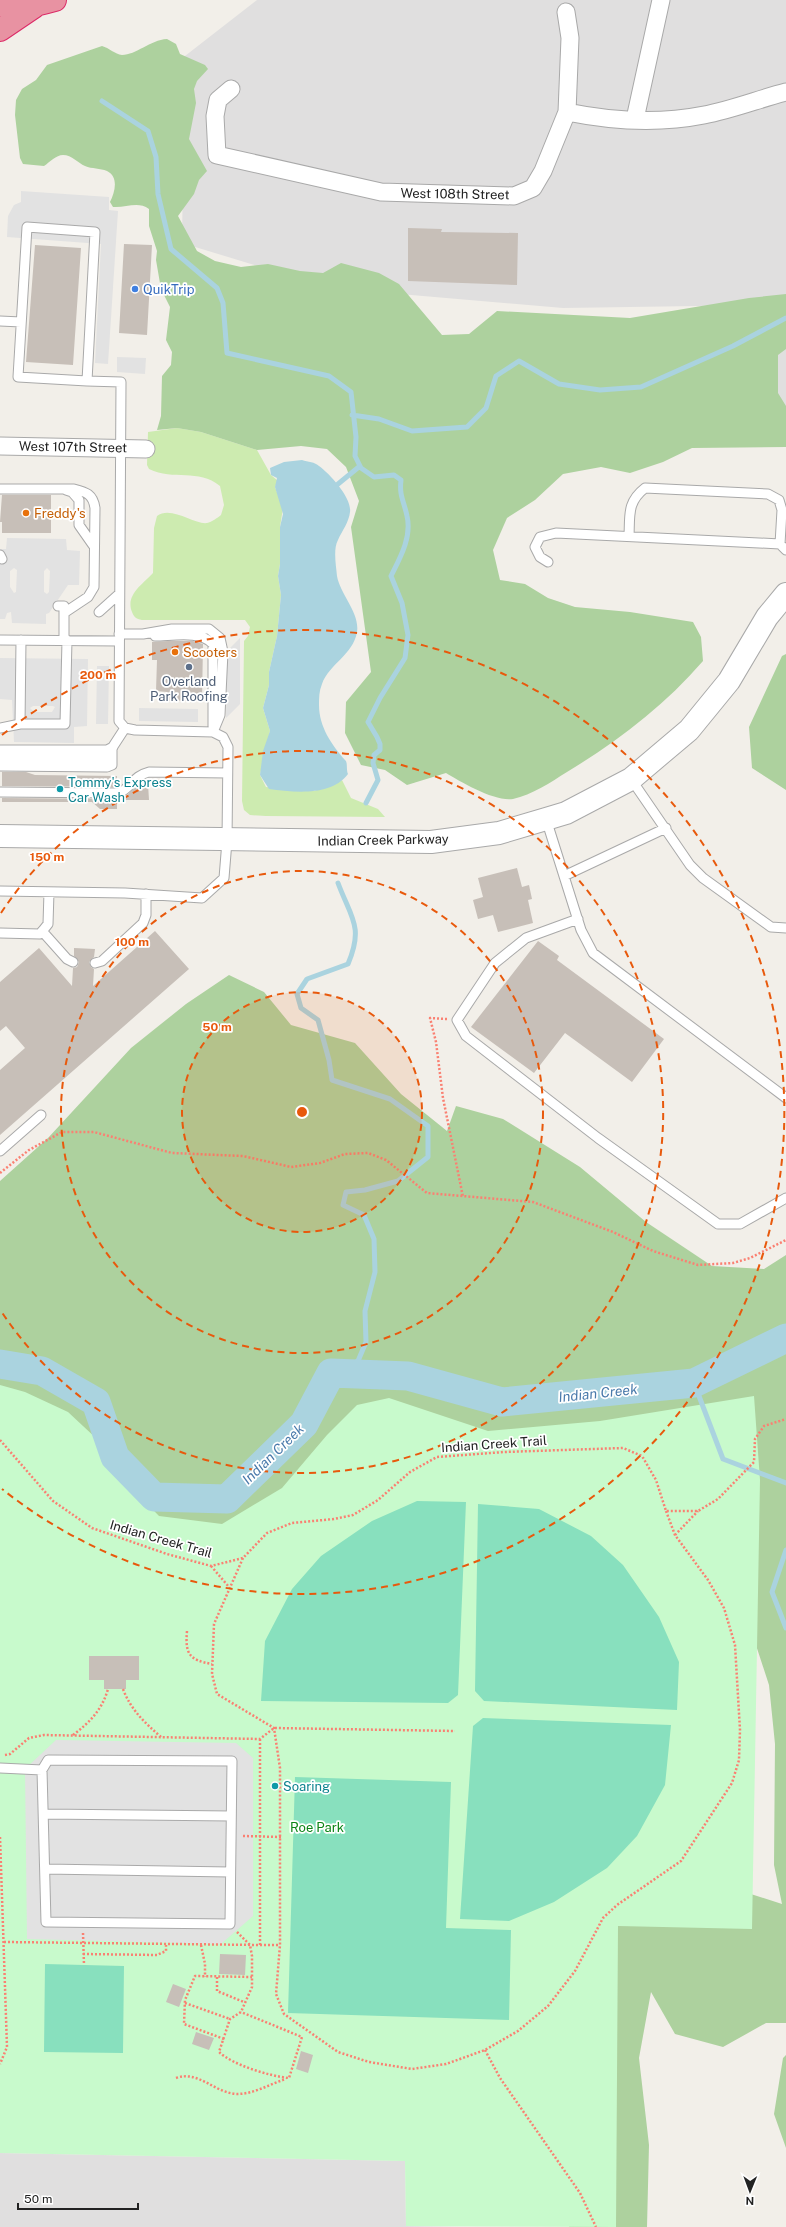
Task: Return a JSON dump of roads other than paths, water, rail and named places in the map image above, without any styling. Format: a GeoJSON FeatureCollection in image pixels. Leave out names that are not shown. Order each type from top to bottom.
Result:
{"type":"FeatureCollection","features":[{"type":"Feature","properties":{"kind":"highway"},"geometry":{"type":"LineString","coordinates":[[0,5],[10,8],[47,2]]}},
{"type":"Feature","properties":{"kind":"highway"},"geometry":{"type":"LineString","coordinates":[[0,30],[47,2]]}},
{"type":"Feature","properties":{"kind":"street"},"geometry":{"type":"LineString","coordinates":[[636,119],[662,0]]}},
{"type":"Feature","properties":{"kind":"street"},"geometry":{"type":"LineString","coordinates":[[566,12],[570,38],[567,112],[601,119],[669,120],[704,115],[786,92]]}},
{"type":"Feature","properties":{"kind":"street","name":"West 108th Street"},"geometry":{"type":"LineString","coordinates":[[231,89],[218,100],[216,111],[217,155],[381,192],[514,196],[533,188],[543,171],[567,112]]}},
{"type":"Feature","properties":{"kind":"street","name":"West 107th Street"},"geometry":{"type":"LineString","coordinates":[[0,446],[146,449]]}},
{"type":"Feature","properties":{"kind":"street","name":"Indian Creek Parkway"},"geometry":{"type":"LineString","coordinates":[[0,836],[227,841],[431,842],[499,833],[566,813],[632,779],[689,730],[729,681],[767,617],[786,594]]}},
{"type":"Feature","properties":{"kind":"lane"},"geometry":{"type":"LineString","coordinates":[[0,891],[146,894],[202,898],[224,878],[227,841],[228,747],[223,737],[213,732],[135,730],[125,728],[119,721],[119,448],[121,382],[87,381],[18,377],[27,227],[95,232],[87,381]]}},
{"type":"Feature","properties":{"kind":"lane"},"geometry":{"type":"LineString","coordinates":[[0,321],[21,322]]}},
{"type":"Feature","properties":{"kind":"lane"},"geometry":{"type":"LineString","coordinates":[[0,488],[74,489],[90,494],[95,508],[93,590],[88,597],[64,613]]}},
{"type":"Feature","properties":{"kind":"lane"},"geometry":{"type":"LineString","coordinates":[[548,562],[540,557],[535,547],[540,537],[556,533],[629,536],[783,547],[782,510],[779,500],[768,494],[645,488],[635,496],[631,509],[629,536]]}},
{"type":"Feature","properties":{"kind":"lane"},"geometry":{"type":"LineString","coordinates":[[62,489],[72,492],[79,500],[79,525],[94,546]]}},
{"type":"Feature","properties":{"kind":"lane"},"geometry":{"type":"LineString","coordinates":[[99,612],[119,594]]}},
{"type":"Feature","properties":{"kind":"lane"},"geometry":{"type":"LineString","coordinates":[[0,728],[20,724],[65,724],[64,606],[58,606]]}},
{"type":"Feature","properties":{"kind":"lane"},"geometry":{"type":"LineString","coordinates":[[0,640],[65,640],[119,637],[142,634],[148,636],[198,636],[208,638],[213,644],[213,732]]}},
{"type":"Feature","properties":{"kind":"lane"},"geometry":{"type":"LineString","coordinates":[[20,724],[21,640]]}},
{"type":"Feature","properties":{"kind":"lane"},"geometry":{"type":"LineString","coordinates":[[0,758],[108,759],[125,728]]}},
{"type":"Feature","properties":{"kind":"lane"},"geometry":{"type":"LineString","coordinates":[[0,750],[107,750],[112,752]]}},
{"type":"Feature","properties":{"kind":"lane"},"geometry":{"type":"LineString","coordinates":[[0,766],[107,767],[112,765],[112,752]]}},
{"type":"Feature","properties":{"kind":"lane"},"geometry":{"type":"LineString","coordinates":[[0,792],[119,793],[126,790],[140,774],[149,772],[227,773]]}},
{"type":"Feature","properties":{"kind":"lane"},"geometry":{"type":"LineString","coordinates":[[632,779],[690,865],[703,878],[771,927],[786,928]]}},
{"type":"Feature","properties":{"kind":"lane"},"geometry":{"type":"LineString","coordinates":[[546,819],[578,919],[593,953],[786,1098]]}},
{"type":"Feature","properties":{"kind":"lane"},"geometry":{"type":"LineString","coordinates":[[564,876],[666,828]]}},
{"type":"Feature","properties":{"kind":"lane"},"geometry":{"type":"LineString","coordinates":[[0,933],[40,934],[48,924],[49,892]]}},
{"type":"Feature","properties":{"kind":"lane"},"geometry":{"type":"LineString","coordinates":[[95,963],[102,961],[143,924],[146,915],[146,894]]}},
{"type":"Feature","properties":{"kind":"lane"},"geometry":{"type":"LineString","coordinates":[[578,919],[526,938],[495,963],[457,1020],[466,1036],[598,1138],[718,1224],[740,1224],[786,1198]]}},
{"type":"Feature","properties":{"kind":"lane"},"geometry":{"type":"LineString","coordinates":[[42,930],[67,958],[73,962]]}},
{"type":"Feature","properties":{"kind":"lane"},"geometry":{"type":"LineString","coordinates":[[0,1151],[41,1115]]}},
{"type":"Feature","properties":{"kind":"lane"},"geometry":{"type":"LineString","coordinates":[[48,1760],[232,1761],[230,1924],[46,1922],[44,1814],[42,1770],[48,1760]]}},
{"type":"Feature","properties":{"kind":"lane"},"geometry":{"type":"LineString","coordinates":[[0,1768],[42,1770]]}},
{"type":"Feature","properties":{"kind":"lane"},"geometry":{"type":"LineString","coordinates":[[44,1814],[231,1816]]}},
{"type":"Feature","properties":{"kind":"lane"},"geometry":{"type":"LineString","coordinates":[[45,1869],[230,1872]]}},
{"type":"Feature","properties":{"kind":"water"},"geometry":{"type":"Polygon","coordinates":[[[302,460],[316,464],[324,470],[344,493],[350,506],[348,519],[336,544],[335,557],[339,583],[356,618],[357,632],[351,647],[325,677],[319,697],[321,721],[331,742],[346,761],[348,774],[341,781],[322,790],[300,792],[269,789],[260,775],[263,751],[270,731],[263,708],[269,685],[269,672],[277,636],[281,595],[278,576],[280,564],[280,527],[283,514],[275,487],[277,478],[271,475],[270,468],[284,462],[302,460]]]}},
{"type":"Feature","properties":{"kind":"waterway"},"geometry":{"type":"LineString","coordinates":[[102,101],[148,131],[156,157],[158,194],[171,249],[217,288],[223,303],[227,353],[329,376],[351,392],[356,437],[355,456],[361,468],[374,477],[394,475],[401,480],[401,494],[407,516],[408,532],[404,547],[391,576],[402,603],[408,635],[405,658],[380,698],[368,722],[377,737],[380,744],[380,750],[374,755],[373,763],[378,780],[366,803]]}},
{"type":"Feature","properties":{"kind":"waterway"},"geometry":{"type":"LineString","coordinates":[[352,415],[379,419],[412,431],[467,427],[486,408],[496,376],[519,361],[559,384],[600,390],[641,387],[733,346],[786,318]]}},
{"type":"Feature","properties":{"kind":"waterway"},"geometry":{"type":"LineString","coordinates":[[338,484],[360,466]]}},
{"type":"Feature","properties":{"kind":"waterway"},"geometry":{"type":"LineString","coordinates":[[337,1373],[358,1361],[366,1342],[365,1311],[375,1272],[374,1239],[364,1215],[343,1205],[346,1192],[365,1190],[398,1181],[428,1157],[428,1126],[390,1099],[332,1080],[329,1060],[318,1020],[301,1008],[297,994],[307,979],[348,964],[353,951],[355,940],[354,922],[338,883]]}},
{"type":"Feature","properties":{"kind":"waterway","name":"Indian Creek"},"geometry":{"type":"LineString","coordinates":[[0,1364],[42,1371],[96,1402],[115,1457],[154,1497],[227,1499],[304,1424],[331,1373],[408,1376],[502,1402],[694,1383],[786,1338]]}},
{"type":"Feature","properties":{"kind":"waterway"},"geometry":{"type":"LineString","coordinates":[[694,1383],[723,1459],[786,1483]]}},
{"type":"Feature","properties":{"kind":"waterway"},"geometry":{"type":"LineString","coordinates":[[786,1550],[772,1592],[786,1628]]}},
{"type":"Feature","properties":{"kind":"place","name":"QuikTrip"},"geometry":{"type":"Point","coordinates":[135,289]}},
{"type":"Feature","properties":{"kind":"place","name":"Freddy's"},"geometry":{"type":"Point","coordinates":[26,513]}},
{"type":"Feature","properties":{"kind":"place","name":"Scooters"},"geometry":{"type":"Point","coordinates":[175,652]}},
{"type":"Feature","properties":{"kind":"place","name":"Overland Park Roofing"},"geometry":{"type":"Point","coordinates":[189,667]}},
{"type":"Feature","properties":{"kind":"place","name":"Tommy's Express Car Wash"},"geometry":{"type":"Point","coordinates":[60,789]}},
{"type":"Feature","properties":{"kind":"place","name":"Soaring"},"geometry":{"type":"Point","coordinates":[275,1786]}},
{"type":"Feature","properties":{"kind":"park label","name":"Roe Park"},"geometry":{"type":"Point","coordinates":[317,1827]}}]}
